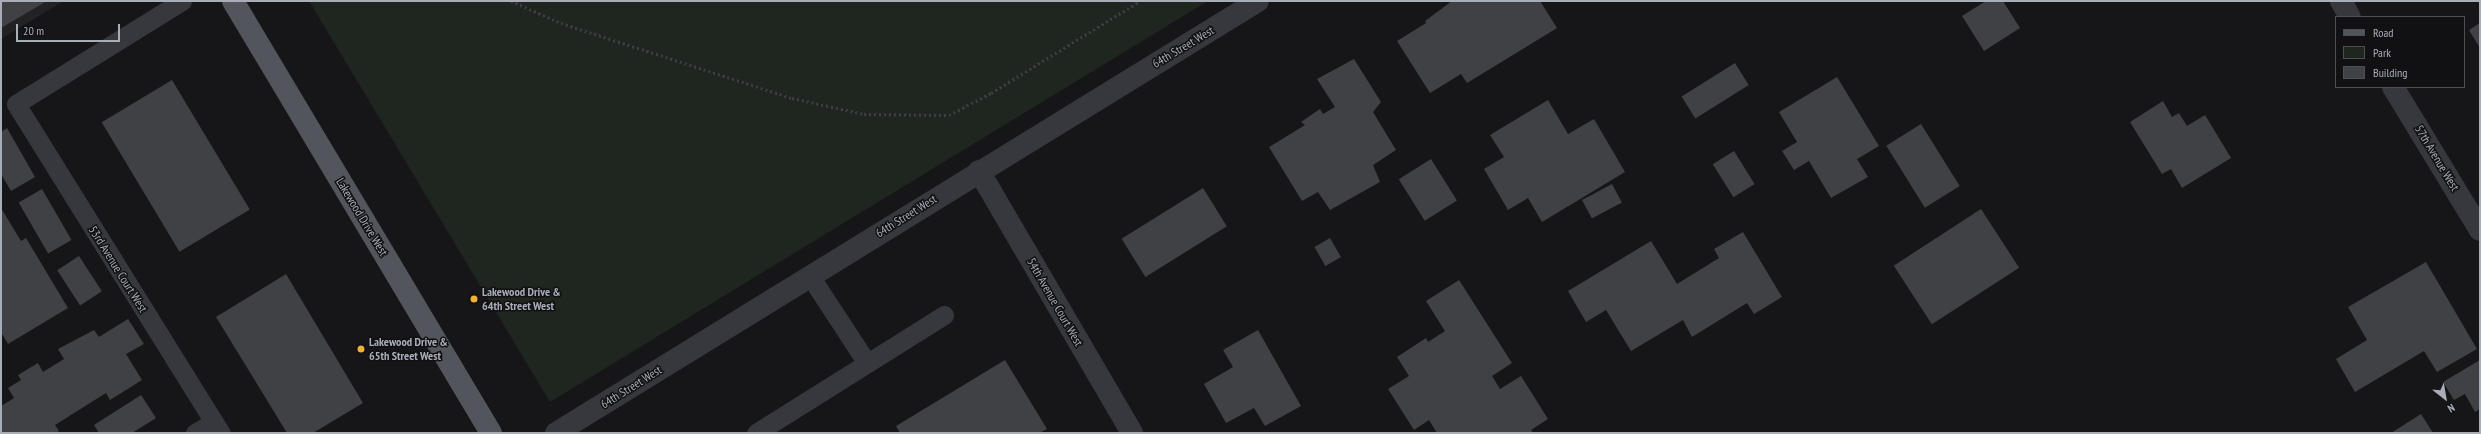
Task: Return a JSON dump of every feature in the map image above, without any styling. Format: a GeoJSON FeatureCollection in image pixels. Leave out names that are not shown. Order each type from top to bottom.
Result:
{"type":"FeatureCollection","features":[{"type":"Feature","properties":{"kind":"main road","name":"Lakewood Drive West"},"geometry":{"type":"LineString","coordinates":[[234,1],[491,433]]}},
{"type":"Feature","properties":{"kind":"street","name":"64th Street West"},"geometry":{"type":"LineString","coordinates":[[556,433],[979,171],[1258,1]]}},
{"type":"Feature","properties":{"kind":"street"},"geometry":{"type":"LineString","coordinates":[[2341,1],[2349,16]]}},
{"type":"Feature","properties":{"kind":"street","name":"57th Avenue West"},"geometry":{"type":"LineString","coordinates":[[2394,88],[2480,230]]}},
{"type":"Feature","properties":{"kind":"street","name":"54th Avenue Court West"},"geometry":{"type":"LineString","coordinates":[[979,171],[1132,433]]}},
{"type":"Feature","properties":{"kind":"lane","name":"53rd Avenue Court West"},"geometry":{"type":"LineString","coordinates":[[182,1],[16,104],[217,428]]}},
{"type":"Feature","properties":{"kind":"lane"},"geometry":{"type":"LineString","coordinates":[[810,276],[867,363]]}},
{"type":"Feature","properties":{"kind":"lane"},"geometry":{"type":"LineString","coordinates":[[756,433],[944,315]]}},
{"type":"Feature","properties":{"kind":"lane"},"geometry":{"type":"LineString","coordinates":[[195,433],[217,428]]}},
{"type":"Feature","properties":{"kind":"path"},"geometry":{"type":"LineString","coordinates":[[511,1],[561,23],[792,98],[864,114],[949,115],[991,93],[1140,1]]}},
{"type":"Feature","properties":{"kind":"shaded area"},"geometry":{"type":"Polygon","coordinates":[[[1,1],[64,1],[1,39],[1,1]]]}},
{"type":"Feature","properties":{"kind":"green space"},"geometry":{"type":"Polygon","coordinates":[[[309,1],[1208,1],[550,402],[309,1]]]}},
{"type":"Feature","properties":{"kind":"building"},"geometry":{"type":"Polygon","coordinates":[[[1,1],[47,1],[1,28],[1,1]]]}},
{"type":"Feature","properties":{"kind":"building"},"geometry":{"type":"Polygon","coordinates":[[[1452,1],[1540,1],[1557,28],[1467,83],[1461,74],[1430,93],[1397,41],[1426,23],[1425,21],[1452,1]]]}},
{"type":"Feature","properties":{"kind":"building"},"geometry":{"type":"Polygon","coordinates":[[[1986,1],[2003,1],[2020,28],[1984,51],[1962,16],[1986,1]]]}},
{"type":"Feature","properties":{"kind":"building"},"geometry":{"type":"Polygon","coordinates":[[[2480,23],[2480,48],[2469,30],[2480,23]]]}},
{"type":"Feature","properties":{"kind":"building"},"geometry":{"type":"Polygon","coordinates":[[[1354,59],[1381,102],[1373,112],[1396,150],[1373,165],[1380,182],[1330,210],[1318,192],[1302,201],[1269,147],[1305,125],[1301,122],[1320,109],[1323,114],[1335,107],[1317,79],[1354,59]]]}},
{"type":"Feature","properties":{"kind":"building"},"geometry":{"type":"Polygon","coordinates":[[[1735,63],[1749,85],[1695,118],[1682,96],[1735,63]]]}},
{"type":"Feature","properties":{"kind":"building"},"geometry":{"type":"Polygon","coordinates":[[[1837,77],[1879,146],[1857,159],[1868,177],[1831,198],[1809,161],[1794,170],[1782,151],[1797,142],[1779,112],[1837,77]]]}},
{"type":"Feature","properties":{"kind":"building"},"geometry":{"type":"Polygon","coordinates":[[[172,80],[250,209],[179,252],[102,122],[172,80]]]}},
{"type":"Feature","properties":{"kind":"building"},"geometry":{"type":"Polygon","coordinates":[[[1548,100],[1568,134],[1594,119],[1625,172],[1542,222],[1528,198],[1508,210],[1484,169],[1504,157],[1490,135],[1548,100]]]}},
{"type":"Feature","properties":{"kind":"building"},"geometry":{"type":"Polygon","coordinates":[[[2163,101],[2172,117],[2179,113],[2187,126],[2205,115],[2231,158],[2182,188],[2171,169],[2162,174],[2130,122],[2163,101]]]}},
{"type":"Feature","properties":{"kind":"building"},"geometry":{"type":"Polygon","coordinates":[[[1921,124],[1960,186],[1925,208],[1886,146],[1921,124]]]}},
{"type":"Feature","properties":{"kind":"building"},"geometry":{"type":"Polygon","coordinates":[[[7,128],[35,177],[11,191],[1,174],[1,132],[7,128]]]}},
{"type":"Feature","properties":{"kind":"building"},"geometry":{"type":"Polygon","coordinates":[[[1734,151],[1755,184],[1733,197],[1713,164],[1734,151]]]}},
{"type":"Feature","properties":{"kind":"building"},"geometry":{"type":"Polygon","coordinates":[[[1431,159],[1457,201],[1425,221],[1399,179],[1431,159]]]}},
{"type":"Feature","properties":{"kind":"building"},"geometry":{"type":"Polygon","coordinates":[[[1612,184],[1622,203],[1592,219],[1582,200],[1612,184]]]}},
{"type":"Feature","properties":{"kind":"building"},"geometry":{"type":"Polygon","coordinates":[[[1203,188],[1227,226],[1145,277],[1122,239],[1203,188]]]}},
{"type":"Feature","properties":{"kind":"building"},"geometry":{"type":"Polygon","coordinates":[[[42,189],[72,240],[48,254],[19,202],[42,189]]]}},
{"type":"Feature","properties":{"kind":"building"},"geometry":{"type":"Polygon","coordinates":[[[1,208],[21,241],[26,238],[68,308],[8,344],[1,332],[1,208]]]}},
{"type":"Feature","properties":{"kind":"building"},"geometry":{"type":"Polygon","coordinates":[[[1981,209],[2019,268],[1932,324],[1894,266],[1981,209]]]}},
{"type":"Feature","properties":{"kind":"building"},"geometry":{"type":"Polygon","coordinates":[[[1743,232],[1782,297],[1754,314],[1747,303],[1692,337],[1683,320],[1631,351],[1606,310],[1586,322],[1568,291],[1651,241],[1677,284],[1719,258],[1714,249],[1743,232]]]}},
{"type":"Feature","properties":{"kind":"building"},"geometry":{"type":"Polygon","coordinates":[[[1330,238],[1341,257],[1325,266],[1314,247],[1330,238]]]}},
{"type":"Feature","properties":{"kind":"building"},"geometry":{"type":"Polygon","coordinates":[[[79,256],[102,291],[80,305],[57,270],[79,256]]]}},
{"type":"Feature","properties":{"kind":"building"},"geometry":{"type":"Polygon","coordinates":[[[2426,262],[2477,349],[2437,372],[2424,351],[2355,392],[2336,359],[2367,340],[2348,307],[2426,262]]]}},
{"type":"Feature","properties":{"kind":"building"},"geometry":{"type":"Polygon","coordinates":[[[286,274],[363,403],[313,433],[287,433],[216,317],[286,274]]]}},
{"type":"Feature","properties":{"kind":"building"},"geometry":{"type":"Polygon","coordinates":[[[1459,280],[1512,363],[1492,376],[1500,389],[1521,376],[1548,419],[1531,430],[1533,433],[1437,433],[1429,420],[1414,430],[1388,389],[1409,376],[1397,357],[1426,338],[1428,342],[1445,331],[1426,301],[1459,280]]]}},
{"type":"Feature","properties":{"kind":"building"},"geometry":{"type":"Polygon","coordinates":[[[128,319],[144,344],[126,354],[142,380],[110,400],[106,393],[55,425],[59,431],[55,433],[1,433],[1,406],[14,398],[8,388],[21,380],[18,375],[38,363],[43,372],[64,359],[58,349],[94,330],[99,337],[128,319]]]}},
{"type":"Feature","properties":{"kind":"building"},"geometry":{"type":"Polygon","coordinates":[[[1258,330],[1301,406],[1265,426],[1254,408],[1226,423],[1204,384],[1233,367],[1223,350],[1258,330]]]}},
{"type":"Feature","properties":{"kind":"building"},"geometry":{"type":"Polygon","coordinates":[[[1005,360],[1047,429],[1039,433],[900,433],[896,426],[1005,360]]]}},
{"type":"Feature","properties":{"kind":"building"},"geometry":{"type":"Polygon","coordinates":[[[2480,360],[2480,409],[2475,412],[2465,394],[2454,400],[2443,382],[2480,360]]]}},
{"type":"Feature","properties":{"kind":"building"},"geometry":{"type":"Polygon","coordinates":[[[141,395],[156,418],[132,433],[99,433],[94,425],[141,395]]]}},
{"type":"Feature","properties":{"kind":"building"},"geometry":{"type":"Polygon","coordinates":[[[2421,414],[2433,433],[2391,433],[2421,414]]]}},
{"type":"Feature","properties":{"kind":"place","name":"Lakewood Drive & 64th Street West"},"geometry":{"type":"Point","coordinates":[474,299]}},
{"type":"Feature","properties":{"kind":"place","name":"Lakewood Drive & 65th Street West"},"geometry":{"type":"Point","coordinates":[361,349]}}]}
